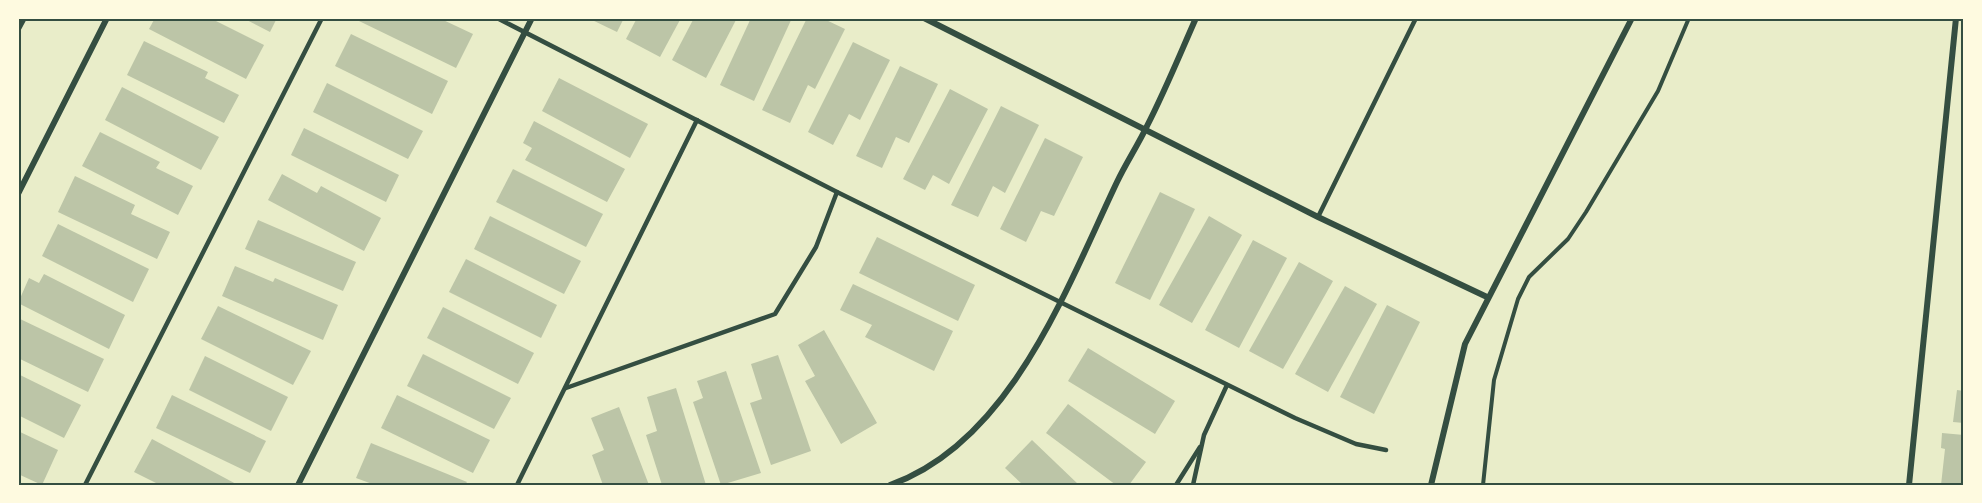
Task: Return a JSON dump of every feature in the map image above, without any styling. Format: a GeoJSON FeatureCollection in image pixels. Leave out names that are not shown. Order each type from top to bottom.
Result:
{"type":"FeatureCollection","features":[{"type":"Feature","properties":{"kind":"street"},"geometry":{"type":"LineString","coordinates":[[18,194],[107,18]]}},
{"type":"Feature","properties":{"kind":"street"},"geometry":{"type":"LineString","coordinates":[[298,485],[532,18]]}},
{"type":"Feature","properties":{"kind":"street"},"geometry":{"type":"LineString","coordinates":[[924,18],[1318,217],[1487,297]]}},
{"type":"Feature","properties":{"kind":"street"},"geometry":{"type":"LineString","coordinates":[[890,485],[905,480],[946,454],[991,414],[1026,363],[1060,301],[1125,165],[1145,130],[1196,18]]}},
{"type":"Feature","properties":{"kind":"street"},"geometry":{"type":"LineString","coordinates":[[1431,485],[1465,344],[1487,297],[1632,18]]}},
{"type":"Feature","properties":{"kind":"street"},"geometry":{"type":"LineString","coordinates":[[1909,485],[1956,18]]}},
{"type":"Feature","properties":{"kind":"lane"},"geometry":{"type":"LineString","coordinates":[[85,485],[322,18]]}},
{"type":"Feature","properties":{"kind":"lane"},"geometry":{"type":"LineString","coordinates":[[497,18],[837,192],[1227,385],[1356,444],[1386,450]]}},
{"type":"Feature","properties":{"kind":"lane"},"geometry":{"type":"LineString","coordinates":[[1318,217],[1416,18]]}},
{"type":"Feature","properties":{"kind":"lane"},"geometry":{"type":"LineString","coordinates":[[517,485],[697,120]]}},
{"type":"Feature","properties":{"kind":"lane"},"geometry":{"type":"LineString","coordinates":[[566,388],[775,314],[816,247],[837,192]]}},
{"type":"Feature","properties":{"kind":"lane"},"geometry":{"type":"LineString","coordinates":[[1176,485],[1202,443],[1227,385]]}},
{"type":"Feature","properties":{"kind":"lane"},"geometry":{"type":"LineString","coordinates":[[1193,485],[1202,443]]}},
{"type":"Feature","properties":{"kind":"path"},"geometry":{"type":"LineString","coordinates":[[18,31],[25,18]]}},
{"type":"Feature","properties":{"kind":"path"},"geometry":{"type":"LineString","coordinates":[[1483,485],[1494,380],[1518,299],[1529,277],[1568,239],[1586,212],[1658,91],[1689,18]]}},
{"type":"Feature","properties":{"kind":"building"},"geometry":{"type":"Polygon","coordinates":[[[155,18],[210,18],[264,45],[246,79],[149,29],[155,18]]]}},
{"type":"Feature","properties":{"kind":"building"},"geometry":{"type":"Polygon","coordinates":[[[243,18],[277,18],[270,32],[243,18]]]}},
{"type":"Feature","properties":{"kind":"building"},"geometry":{"type":"Polygon","coordinates":[[[360,18],[439,18],[473,34],[456,68],[359,21],[360,18]]]}},
{"type":"Feature","properties":{"kind":"building"},"geometry":{"type":"Polygon","coordinates":[[[588,18],[624,18],[617,32],[588,18]]]}},
{"type":"Feature","properties":{"kind":"building"},"geometry":{"type":"Polygon","coordinates":[[[637,18],[681,18],[660,57],[626,39],[637,18]]]}},
{"type":"Feature","properties":{"kind":"building"},"geometry":{"type":"Polygon","coordinates":[[[694,18],[737,18],[706,78],[672,60],[694,18]]]}},
{"type":"Feature","properties":{"kind":"building"},"geometry":{"type":"Polygon","coordinates":[[[751,18],[792,18],[754,101],[720,85],[751,18]]]}},
{"type":"Feature","properties":{"kind":"building"},"geometry":{"type":"Polygon","coordinates":[[[807,18],[822,18],[845,29],[815,89],[808,85],[790,123],[762,110],[807,18]]]}},
{"type":"Feature","properties":{"kind":"building"},"geometry":{"type":"Polygon","coordinates":[[[351,34],[448,81],[432,114],[335,66],[351,34]]]}},
{"type":"Feature","properties":{"kind":"building"},"geometry":{"type":"Polygon","coordinates":[[[144,41],[208,72],[205,78],[239,95],[224,123],[127,75],[144,41]]]}},
{"type":"Feature","properties":{"kind":"building"},"geometry":{"type":"Polygon","coordinates":[[[853,42],[890,60],[860,120],[849,114],[833,145],[808,132],[853,42]]]}},
{"type":"Feature","properties":{"kind":"building"},"geometry":{"type":"Polygon","coordinates":[[[900,66],[938,84],[909,143],[896,137],[882,168],[856,156],[900,66]]]}},
{"type":"Feature","properties":{"kind":"building"},"geometry":{"type":"Polygon","coordinates":[[[559,78],[648,124],[630,158],[542,111],[559,78]]]}},
{"type":"Feature","properties":{"kind":"building"},"geometry":{"type":"Polygon","coordinates":[[[327,83],[423,131],[408,159],[313,112],[327,83]]]}},
{"type":"Feature","properties":{"kind":"building"},"geometry":{"type":"Polygon","coordinates":[[[122,87],[219,137],[201,170],[105,120],[122,87]]]}},
{"type":"Feature","properties":{"kind":"building"},"geometry":{"type":"Polygon","coordinates":[[[950,89],[988,109],[949,184],[933,175],[925,190],[903,179],[950,89]]]}},
{"type":"Feature","properties":{"kind":"building"},"geometry":{"type":"Polygon","coordinates":[[[1001,106],[1039,125],[1005,193],[993,186],[978,217],[951,205],[1001,106]]]}},
{"type":"Feature","properties":{"kind":"building"},"geometry":{"type":"Polygon","coordinates":[[[534,121],[625,169],[607,202],[525,160],[532,148],[523,143],[534,121]]]}},
{"type":"Feature","properties":{"kind":"building"},"geometry":{"type":"Polygon","coordinates":[[[304,128],[399,175],[386,202],[291,155],[304,128]]]}},
{"type":"Feature","properties":{"kind":"building"},"geometry":{"type":"Polygon","coordinates":[[[100,132],[160,162],[156,168],[193,186],[178,215],[82,166],[100,132]]]}},
{"type":"Feature","properties":{"kind":"building"},"geometry":{"type":"Polygon","coordinates":[[[1045,138],[1083,157],[1054,216],[1041,211],[1026,242],[1000,229],[1045,138]]]}},
{"type":"Feature","properties":{"kind":"building"},"geometry":{"type":"Polygon","coordinates":[[[513,169],[603,214],[586,247],[496,202],[513,169]]]}},
{"type":"Feature","properties":{"kind":"building"},"geometry":{"type":"Polygon","coordinates":[[[282,174],[317,193],[321,186],[381,218],[364,251],[268,200],[282,174]]]}},
{"type":"Feature","properties":{"kind":"building"},"geometry":{"type":"Polygon","coordinates":[[[75,176],[135,205],[131,214],[170,232],[157,259],[58,212],[75,176]]]}},
{"type":"Feature","properties":{"kind":"building"},"geometry":{"type":"Polygon","coordinates":[[[1160,192],[1195,209],[1150,300],[1115,283],[1160,192]]]}},
{"type":"Feature","properties":{"kind":"building"},"geometry":{"type":"Polygon","coordinates":[[[490,216],[581,261],[564,294],[474,249],[490,216]]]}},
{"type":"Feature","properties":{"kind":"building"},"geometry":{"type":"Polygon","coordinates":[[[1209,216],[1242,235],[1192,323],[1159,305],[1209,216]]]}},
{"type":"Feature","properties":{"kind":"building"},"geometry":{"type":"Polygon","coordinates":[[[258,220],[356,262],[343,291],[245,249],[258,220]]]}},
{"type":"Feature","properties":{"kind":"building"},"geometry":{"type":"Polygon","coordinates":[[[58,224],[149,269],[133,302],[42,256],[58,224]]]}},
{"type":"Feature","properties":{"kind":"building"},"geometry":{"type":"Polygon","coordinates":[[[877,237],[975,285],[958,321],[859,273],[877,237]]]}},
{"type":"Feature","properties":{"kind":"building"},"geometry":{"type":"Polygon","coordinates":[[[1253,240],[1287,258],[1239,348],[1205,330],[1253,240]]]}},
{"type":"Feature","properties":{"kind":"building"},"geometry":{"type":"Polygon","coordinates":[[[466,259],[557,305],[541,338],[449,292],[466,259]]]}},
{"type":"Feature","properties":{"kind":"building"},"geometry":{"type":"Polygon","coordinates":[[[1299,262],[1333,281],[1283,369],[1249,351],[1299,262]]]}},
{"type":"Feature","properties":{"kind":"building"},"geometry":{"type":"Polygon","coordinates":[[[235,266],[273,282],[275,278],[338,305],[323,340],[222,296],[235,266]]]}},
{"type":"Feature","properties":{"kind":"building"},"geometry":{"type":"Polygon","coordinates":[[[44,274],[125,315],[109,349],[18,303],[29,278],[39,283],[44,274]]]}},
{"type":"Feature","properties":{"kind":"building"},"geometry":{"type":"Polygon","coordinates":[[[853,284],[953,331],[934,371],[865,337],[872,325],[840,310],[853,284]]]}},
{"type":"Feature","properties":{"kind":"building"},"geometry":{"type":"Polygon","coordinates":[[[1345,286],[1377,304],[1328,392],[1295,374],[1345,286]]]}},
{"type":"Feature","properties":{"kind":"building"},"geometry":{"type":"Polygon","coordinates":[[[1387,305],[1420,322],[1374,414],[1340,397],[1387,305]]]}},
{"type":"Feature","properties":{"kind":"building"},"geometry":{"type":"Polygon","coordinates":[[[218,306],[311,351],[293,385],[201,339],[218,306]]]}},
{"type":"Feature","properties":{"kind":"building"},"geometry":{"type":"Polygon","coordinates":[[[443,307],[534,353],[518,384],[427,338],[443,307]]]}},
{"type":"Feature","properties":{"kind":"building"},"geometry":{"type":"Polygon","coordinates":[[[18,318],[104,359],[88,392],[18,358],[18,318]]]}},
{"type":"Feature","properties":{"kind":"building"},"geometry":{"type":"Polygon","coordinates":[[[824,330],[877,423],[841,444],[805,381],[815,376],[798,345],[824,330]]]}},
{"type":"Feature","properties":{"kind":"building"},"geometry":{"type":"Polygon","coordinates":[[[1088,348],[1175,401],[1155,434],[1068,381],[1088,348]]]}},
{"type":"Feature","properties":{"kind":"building"},"geometry":{"type":"Polygon","coordinates":[[[423,354],[511,398],[494,429],[407,386],[423,354]]]}},
{"type":"Feature","properties":{"kind":"building"},"geometry":{"type":"Polygon","coordinates":[[[778,355],[811,451],[771,465],[750,403],[762,399],[751,364],[778,355]]]}},
{"type":"Feature","properties":{"kind":"building"},"geometry":{"type":"Polygon","coordinates":[[[205,356],[288,397],[271,431],[189,390],[205,356]]]}},
{"type":"Feature","properties":{"kind":"building"},"geometry":{"type":"Polygon","coordinates":[[[726,371],[761,473],[721,485],[693,402],[703,398],[697,381],[726,371]]]}},
{"type":"Feature","properties":{"kind":"building"},"geometry":{"type":"Polygon","coordinates":[[[18,374],[81,405],[64,438],[18,415],[18,374]]]}},
{"type":"Feature","properties":{"kind":"building"},"geometry":{"type":"Polygon","coordinates":[[[676,388],[706,485],[662,485],[646,435],[657,431],[647,397],[676,388]]]}},
{"type":"Feature","properties":{"kind":"building"},"geometry":{"type":"Polygon","coordinates":[[[1957,390],[1964,391],[1964,423],[1953,422],[1957,390]]]}},
{"type":"Feature","properties":{"kind":"building"},"geometry":{"type":"Polygon","coordinates":[[[172,395],[266,441],[250,473],[156,428],[172,395]]]}},
{"type":"Feature","properties":{"kind":"building"},"geometry":{"type":"Polygon","coordinates":[[[397,395],[490,440],[473,473],[381,428],[397,395]]]}},
{"type":"Feature","properties":{"kind":"building"},"geometry":{"type":"Polygon","coordinates":[[[1068,404],[1146,462],[1129,485],[1116,485],[1046,433],[1068,404]]]}},
{"type":"Feature","properties":{"kind":"building"},"geometry":{"type":"Polygon","coordinates":[[[619,407],[649,485],[603,485],[592,455],[604,450],[591,418],[619,407]]]}},
{"type":"Feature","properties":{"kind":"building"},"geometry":{"type":"Polygon","coordinates":[[[18,431],[58,450],[42,485],[18,474],[18,431]]]}},
{"type":"Feature","properties":{"kind":"building"},"geometry":{"type":"Polygon","coordinates":[[[1942,433],[1964,435],[1964,485],[1941,485],[1945,449],[1941,448],[1942,433]]]}},
{"type":"Feature","properties":{"kind":"building"},"geometry":{"type":"Polygon","coordinates":[[[152,439],[238,485],[160,485],[134,472],[152,439]]]}},
{"type":"Feature","properties":{"kind":"building"},"geometry":{"type":"Polygon","coordinates":[[[1032,440],[1079,485],[1023,485],[1005,468],[1032,440]]]}},
{"type":"Feature","properties":{"kind":"building"},"geometry":{"type":"Polygon","coordinates":[[[371,443],[467,482],[465,485],[375,485],[356,478],[371,443]]]}}]}
